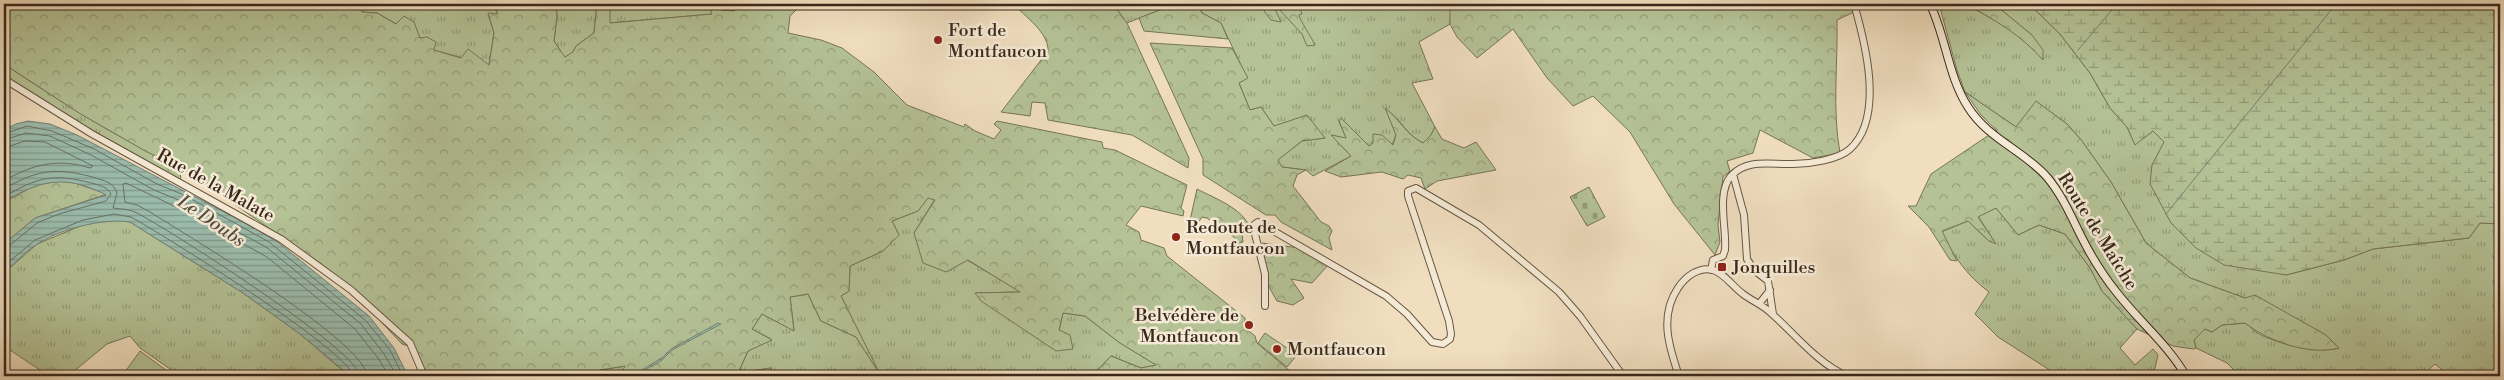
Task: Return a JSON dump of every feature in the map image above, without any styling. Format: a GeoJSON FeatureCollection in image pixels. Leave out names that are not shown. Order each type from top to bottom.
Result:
{"type":"FeatureCollection","features":[{"type":"Feature","properties":{"kind":"main road","name":"Route de Maîche"},"geometry":{"type":"LineString","coordinates":[[1930,4],[1939,26],[1954,77],[1968,108],[1988,132],[2030,160],[2051,182],[2096,262],[2118,294],[2171,355],[2186,376]]}},
{"type":"Feature","properties":{"kind":"street"},"geometry":{"type":"LineString","coordinates":[[1711,270],[1712,260],[1723,256],[1725,250],[1723,209],[1725,191],[1732,174],[1749,165],[1760,163],[1793,164],[1833,158],[1846,152],[1861,137],[1868,111],[1869,72],[1864,39],[1854,4]]}},
{"type":"Feature","properties":{"kind":"street","name":"Rue de la Malate"},"geometry":{"type":"LineString","coordinates":[[4,79],[92,134],[275,235],[351,290],[401,334],[410,343],[424,376]]}},
{"type":"Feature","properties":{"kind":"street"},"geometry":{"type":"LineString","coordinates":[[1732,174],[1744,215],[1747,259],[1754,270],[1768,281],[1773,314]]}},
{"type":"Feature","properties":{"kind":"street"},"geometry":{"type":"LineString","coordinates":[[1265,306],[1267,295],[1266,274],[1254,230],[1254,225],[1258,222],[1386,296],[1407,314],[1432,342],[1443,344],[1446,342],[1451,334],[1449,321],[1408,196],[1408,191],[1416,188],[1479,225],[1559,292],[1580,316],[1623,376]]}},
{"type":"Feature","properties":{"kind":"street"},"geometry":{"type":"LineString","coordinates":[[1679,376],[1667,334],[1670,307],[1678,288],[1688,277],[1698,271],[1711,270],[1720,273],[1743,294],[1773,314],[1829,366],[1847,376]]}},
{"type":"Feature","properties":{"kind":"street"},"geometry":{"type":"LineString","coordinates":[[1758,304],[1770,290]]}},
{"type":"Feature","properties":{"kind":"green space"},"geometry":{"type":"Polygon","coordinates":[[[4,4],[358,4],[362,12],[377,13],[396,24],[404,16],[414,22],[420,38],[427,37],[436,42],[434,50],[461,58],[468,49],[489,65],[494,33],[488,13],[498,14],[493,4],[556,4],[557,16],[554,41],[565,57],[594,33],[597,4],[610,4],[610,23],[712,14],[708,4],[718,4],[721,10],[734,11],[741,4],[802,4],[790,16],[788,33],[821,40],[842,48],[874,72],[907,105],[964,127],[965,124],[975,131],[994,139],[1001,130],[994,124],[997,121],[1102,142],[1103,148],[1115,150],[1187,185],[1181,208],[1184,211],[1183,216],[1141,206],[1126,225],[1139,232],[1141,240],[1164,248],[1167,256],[1245,318],[1245,328],[1255,336],[1257,343],[1290,371],[1301,376],[1097,376],[1095,373],[1111,356],[1141,368],[1156,365],[1120,343],[1085,316],[1063,313],[1059,330],[1070,335],[1073,349],[1056,351],[981,301],[975,293],[1020,292],[968,260],[946,272],[923,263],[914,233],[935,200],[928,198],[918,211],[892,221],[899,235],[883,251],[850,266],[849,291],[841,296],[881,376],[856,337],[821,321],[808,294],[790,297],[794,331],[762,314],[752,329],[772,340],[748,351],[738,373],[771,368],[769,376],[620,376],[625,366],[600,370],[594,376],[432,376],[426,374],[414,348],[402,344],[353,292],[273,231],[179,166],[147,152],[79,113],[4,64],[4,4]]]}},
{"type":"Feature","properties":{"kind":"green space"},"geometry":{"type":"Polygon","coordinates":[[[358,4],[493,4],[498,15],[488,14],[494,33],[489,65],[433,50],[420,38],[377,13],[362,12],[358,4]]]}},
{"type":"Feature","properties":{"kind":"green space"},"geometry":{"type":"Polygon","coordinates":[[[556,4],[597,4],[594,33],[576,46],[573,52],[565,58],[554,41],[557,16],[556,4]]]}},
{"type":"Feature","properties":{"kind":"green space"},"geometry":{"type":"Polygon","coordinates":[[[610,4],[708,4],[713,14],[609,23],[610,4]]]}},
{"type":"Feature","properties":{"kind":"green space"},"geometry":{"type":"Polygon","coordinates":[[[718,4],[741,4],[734,11],[720,10],[718,4]]]}},
{"type":"Feature","properties":{"kind":"green space"},"geometry":{"type":"Polygon","coordinates":[[[1013,4],[1113,4],[1127,23],[1189,158],[1188,168],[1132,135],[1048,120],[1045,103],[1032,102],[1030,116],[1001,112],[1048,51],[1041,31],[1013,4]]]}},
{"type":"Feature","properties":{"kind":"green space"},"geometry":{"type":"Polygon","coordinates":[[[1113,4],[1165,4],[1165,8],[1127,23],[1113,4]]]}},
{"type":"Feature","properties":{"kind":"green space"},"geometry":{"type":"Polygon","coordinates":[[[1165,4],[1198,4],[1202,13],[1221,23],[1228,39],[1144,31],[1139,18],[1165,8],[1165,4]]]}},
{"type":"Feature","properties":{"kind":"green space"},"geometry":{"type":"Polygon","coordinates":[[[1198,4],[1451,4],[1450,24],[1419,42],[1433,79],[1412,83],[1435,127],[1431,135],[1423,143],[1412,135],[1386,109],[1396,135],[1392,145],[1374,134],[1373,144],[1369,146],[1339,122],[1347,139],[1332,135],[1351,156],[1313,176],[1306,170],[1282,167],[1277,160],[1302,141],[1325,138],[1274,126],[1261,107],[1250,110],[1239,83],[1247,78],[1221,23],[1202,13],[1198,4]]]}},
{"type":"Feature","properties":{"kind":"green space"},"geometry":{"type":"Polygon","coordinates":[[[1264,4],[1299,4],[1302,14],[1299,15],[1315,45],[1307,46],[1302,34],[1277,7],[1275,9],[1281,22],[1271,20],[1264,11],[1267,5],[1264,4]]]}},
{"type":"Feature","properties":{"kind":"green space"},"geometry":{"type":"Polygon","coordinates":[[[1450,4],[1851,4],[1854,12],[1837,20],[1836,120],[1840,153],[1813,158],[1760,130],[1753,153],[1727,161],[1730,171],[1723,177],[1718,225],[1720,242],[1715,255],[1674,204],[1630,132],[1593,96],[1573,106],[1547,78],[1513,29],[1477,58],[1457,37],[1450,24],[1450,4]]]}},
{"type":"Feature","properties":{"kind":"green space"},"geometry":{"type":"Polygon","coordinates":[[[1939,4],[1966,4],[2008,28],[2030,45],[2032,35],[1994,4],[2029,4],[2060,34],[2090,73],[2110,108],[2127,127],[2135,144],[2153,131],[2165,142],[2152,165],[2286,275],[2344,260],[2373,249],[2469,238],[2480,223],[2500,224],[2500,376],[2447,376],[2435,364],[2422,376],[2240,376],[2227,363],[2196,348],[2194,340],[2205,329],[2212,332],[2222,325],[2245,323],[2261,335],[2289,345],[2321,350],[2339,348],[2245,298],[2190,278],[2146,243],[2111,182],[2082,141],[2067,124],[2037,102],[2016,127],[1965,92],[1939,4]]]}},
{"type":"Feature","properties":{"kind":"green space"},"geometry":{"type":"Polygon","coordinates":[[[1966,4],[1994,4],[2032,35],[2043,50],[2043,60],[2017,36],[1966,4]]]}},
{"type":"Feature","properties":{"kind":"green space"},"geometry":{"type":"Polygon","coordinates":[[[2029,4],[2500,4],[2500,224],[2480,223],[2469,238],[2373,249],[2344,260],[2286,275],[2224,265],[2196,248],[2171,223],[2150,184],[2152,165],[2164,142],[2153,131],[2135,145],[2127,127],[2110,108],[2090,73],[2060,34],[2029,4]]]}},
{"type":"Feature","properties":{"kind":"green space"},"geometry":{"type":"Polygon","coordinates":[[[1150,43],[1232,48],[1248,78],[1239,83],[1250,110],[1261,107],[1274,126],[1307,115],[1325,138],[1302,141],[1278,160],[1282,167],[1306,170],[1297,175],[1293,186],[1321,222],[1329,226],[1332,231],[1329,238],[1332,250],[1281,222],[1275,215],[1266,215],[1203,175],[1203,159],[1150,43]]]}},
{"type":"Feature","properties":{"kind":"green space"},"geometry":{"type":"Polygon","coordinates":[[[4,64],[111,132],[179,166],[181,180],[4,78],[4,64]]]}},
{"type":"Feature","properties":{"kind":"green space"},"geometry":{"type":"Polygon","coordinates":[[[1965,92],[2016,127],[2036,101],[2067,124],[2082,141],[2111,182],[2146,243],[2190,278],[2245,298],[2255,295],[2326,335],[2339,348],[2315,350],[2289,345],[2265,336],[2245,323],[2222,325],[2212,332],[2205,329],[2194,340],[2196,348],[2193,349],[2173,346],[2137,329],[2102,291],[2090,268],[2065,234],[2039,225],[2018,235],[1996,208],[1978,217],[1996,244],[1989,241],[1968,221],[1942,231],[1957,261],[1950,260],[1929,227],[1908,206],[1916,206],[1931,174],[1997,131],[1981,115],[1965,92]]]}},
{"type":"Feature","properties":{"kind":"green space"},"geometry":{"type":"Polygon","coordinates":[[[1385,108],[1407,131],[1423,143],[1431,135],[1435,127],[1442,139],[1464,148],[1476,142],[1496,170],[1437,181],[1425,189],[1421,178],[1408,175],[1403,179],[1382,172],[1341,177],[1325,171],[1351,156],[1331,135],[1346,138],[1339,121],[1341,118],[1369,146],[1373,143],[1373,134],[1382,135],[1393,145],[1396,135],[1385,108]]]}},
{"type":"Feature","properties":{"kind":"green space"},"geometry":{"type":"Polygon","coordinates":[[[58,181],[75,183],[107,194],[35,218],[4,244],[4,202],[36,185],[58,181]]]}},
{"type":"Feature","properties":{"kind":"green space"},"geometry":{"type":"Polygon","coordinates":[[[1589,187],[1605,217],[1587,226],[1570,197],[1589,187]]]}},
{"type":"Feature","properties":{"kind":"green space"},"geometry":{"type":"Polygon","coordinates":[[[1197,189],[1222,201],[1244,218],[1249,225],[1251,233],[1242,233],[1243,242],[1238,244],[1233,236],[1207,218],[1202,217],[1194,229],[1189,225],[1197,189]]]}},
{"type":"Feature","properties":{"kind":"green space"},"geometry":{"type":"Polygon","coordinates":[[[927,197],[935,199],[914,233],[967,260],[1021,292],[976,293],[1059,330],[1063,313],[1085,316],[1120,343],[1157,365],[1141,368],[1111,356],[1095,373],[1097,376],[1056,376],[1045,372],[1041,376],[769,376],[771,368],[738,373],[748,351],[771,339],[752,329],[762,314],[794,330],[790,297],[808,294],[821,321],[856,337],[878,371],[841,296],[849,291],[850,266],[883,251],[899,235],[892,221],[918,211],[927,197]]]}},
{"type":"Feature","properties":{"kind":"green space"},"geometry":{"type":"Polygon","coordinates":[[[1996,208],[2018,235],[2039,225],[2065,234],[2090,268],[2102,291],[2137,329],[2120,348],[2135,365],[2153,349],[2158,355],[2154,372],[2158,376],[2059,376],[1998,337],[1975,314],[1989,292],[1961,265],[1941,232],[1968,221],[1989,241],[1995,243],[1978,216],[1996,208]]]}},
{"type":"Feature","properties":{"kind":"green space"},"geometry":{"type":"Polygon","coordinates":[[[114,219],[130,222],[243,293],[300,334],[349,376],[180,376],[140,348],[130,336],[107,344],[68,376],[49,376],[4,346],[4,273],[37,244],[85,224],[114,219]]]}},
{"type":"Feature","properties":{"kind":"green space"},"geometry":{"type":"Polygon","coordinates":[[[1262,243],[1307,249],[1330,263],[1312,283],[1291,279],[1304,298],[1293,305],[1277,301],[1263,272],[1260,257],[1262,243]]]}},
{"type":"Feature","properties":{"kind":"green space","name":"Montfaucon"},"geometry":{"type":"Polygon","coordinates":[[[1265,333],[1297,355],[1287,367],[1258,343],[1265,333]]]}},
{"type":"Feature","properties":{"kind":"green space"},"geometry":{"type":"Polygon","coordinates":[[[140,351],[174,376],[122,376],[140,351]]]}},
{"type":"Feature","properties":{"kind":"green space"},"geometry":{"type":"Polygon","coordinates":[[[626,366],[620,376],[594,376],[600,370],[626,366]]]}},
{"type":"Feature","properties":{"kind":"water","name":"Le Doubs"},"geometry":{"type":"Polygon","coordinates":[[[28,121],[50,124],[77,135],[247,224],[279,243],[369,316],[394,348],[408,376],[350,376],[300,334],[243,293],[130,222],[94,223],[57,234],[32,248],[4,273],[4,244],[35,218],[106,195],[73,183],[52,182],[33,187],[4,202],[4,130],[28,121]]]}},
{"type":"Feature","properties":{"kind":"water"},"geometry":{"type":"Polygon","coordinates":[[[718,323],[721,324],[672,350],[662,360],[645,370],[640,376],[642,370],[663,357],[671,349],[718,323]]]}},
{"type":"Feature","properties":{"kind":"waterway"},"geometry":{"type":"LineString","coordinates":[[2078,50],[2117,4]]}},
{"type":"Feature","properties":{"kind":"waterway"},"geometry":{"type":"LineString","coordinates":[[2166,214],[2336,4]]}},
{"type":"Feature","properties":{"kind":"place","name":"Fort de Montfaucon"},"geometry":{"type":"Point","coordinates":[938,40]}},
{"type":"Feature","properties":{"kind":"place","name":"Redoute de Montfaucon"},"geometry":{"type":"Point","coordinates":[1176,237]}},
{"type":"Feature","properties":{"kind":"place","name":"Jonquilles"},"geometry":{"type":"Point","coordinates":[1722,267]}},
{"type":"Feature","properties":{"kind":"place","name":"Belvédère de Montfaucon"},"geometry":{"type":"Point","coordinates":[1249,325]}},
{"type":"Feature","properties":{"kind":"place","name":"Montfaucon"},"geometry":{"type":"Point","coordinates":[1277,349]}}]}
